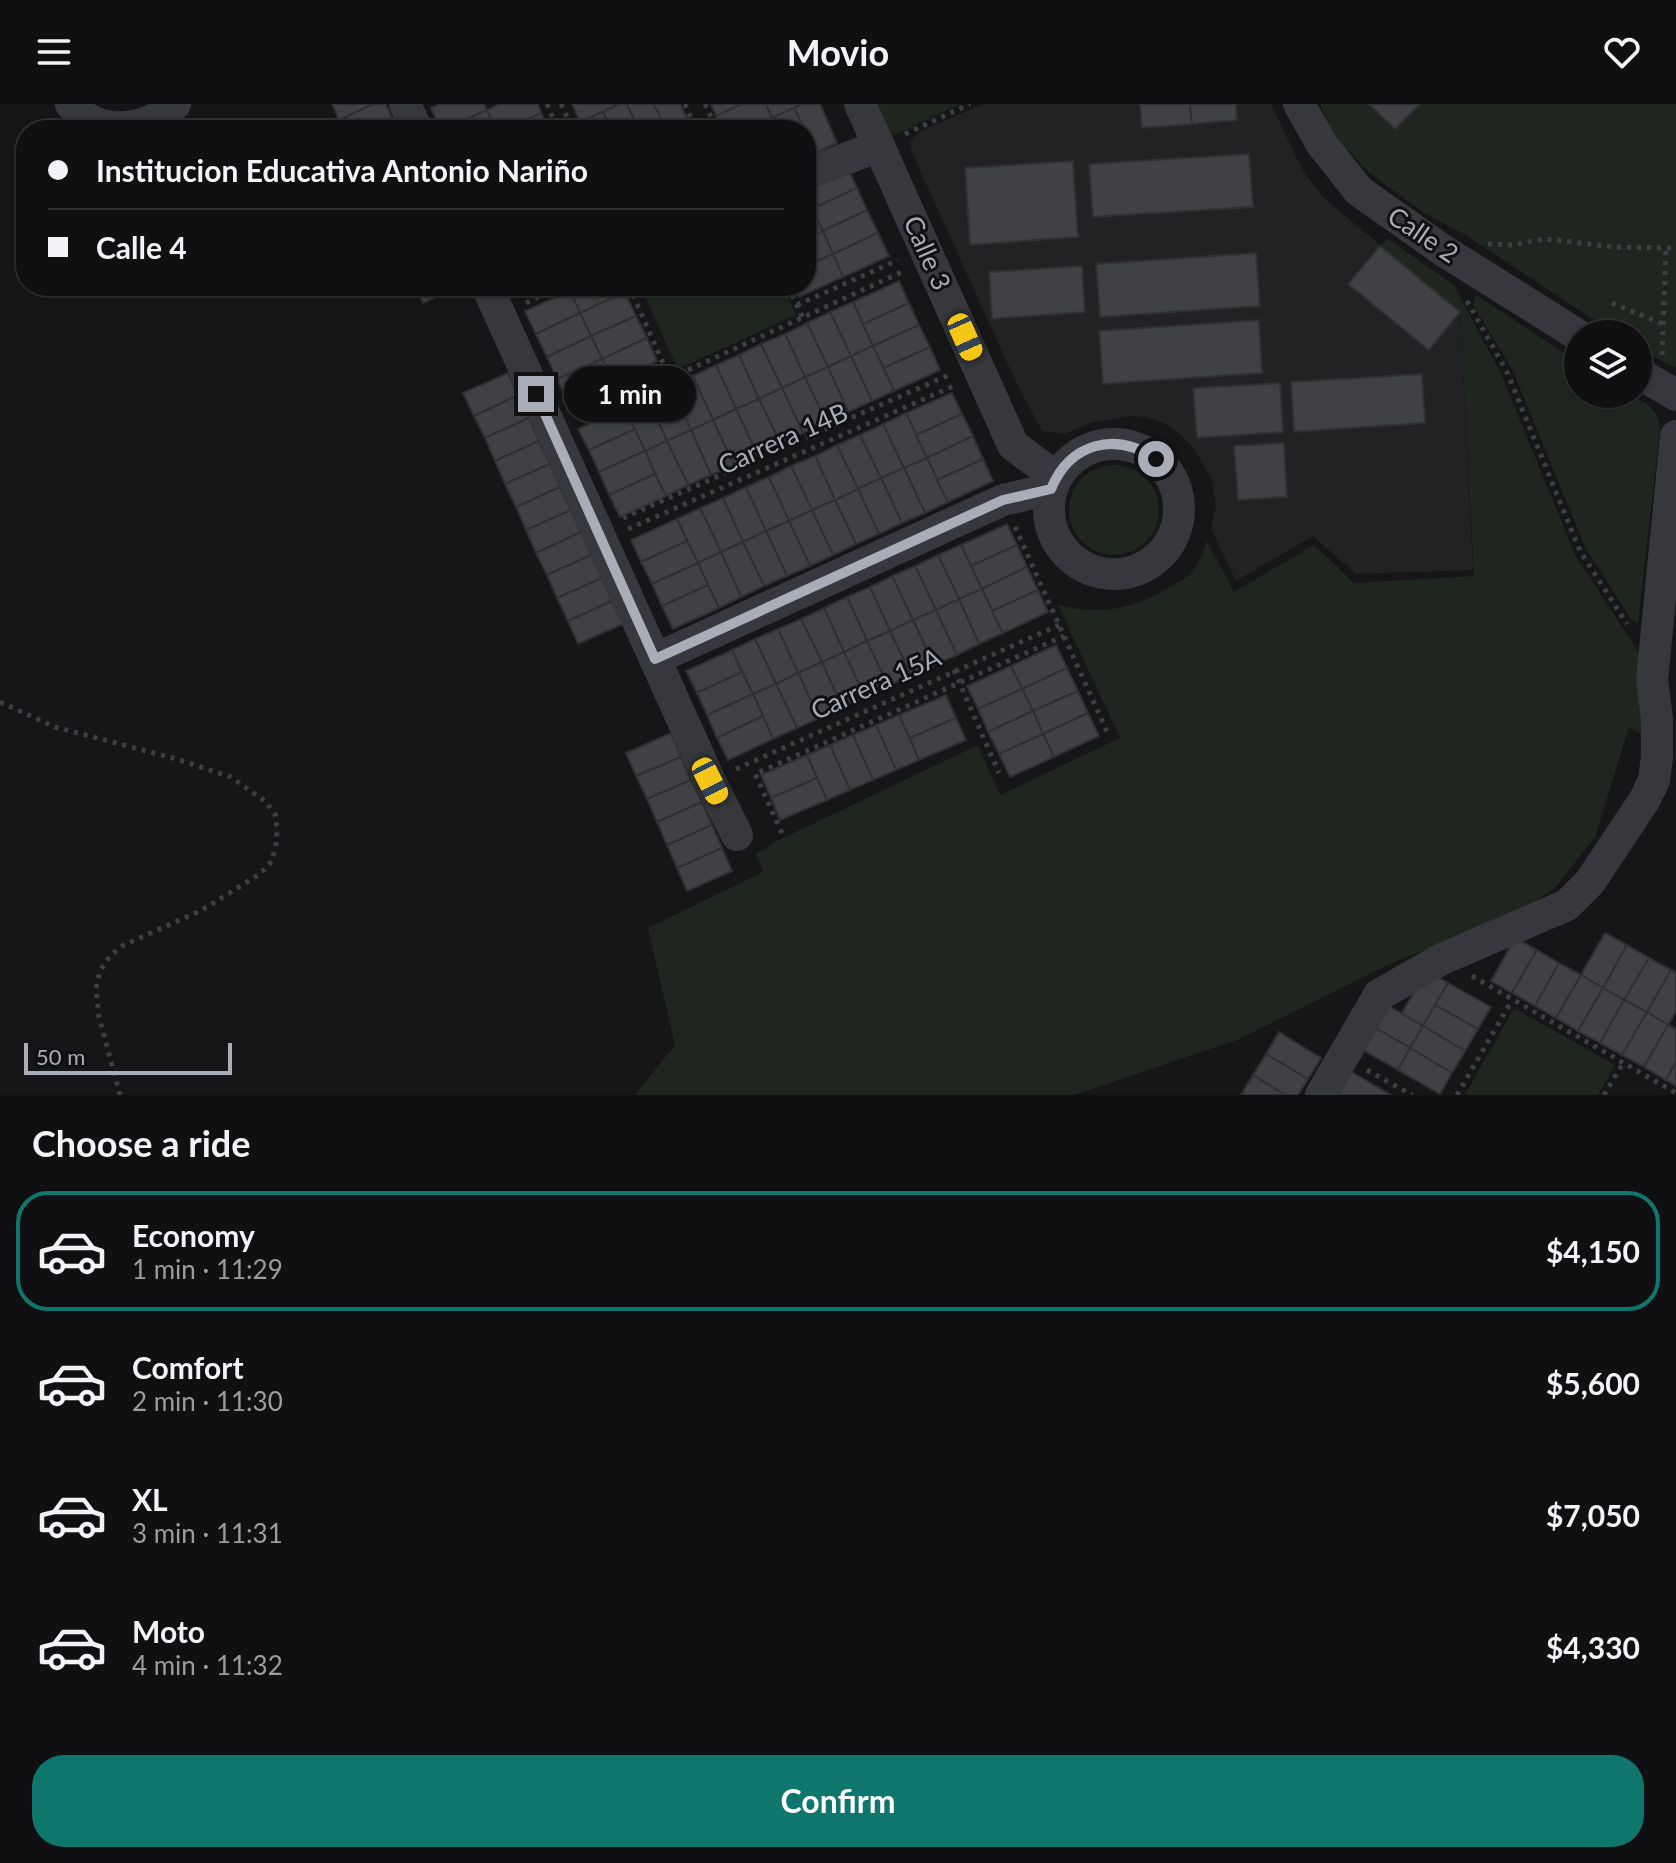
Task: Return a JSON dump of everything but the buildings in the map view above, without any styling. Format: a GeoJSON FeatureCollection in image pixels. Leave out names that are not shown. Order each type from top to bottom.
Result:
{"type":"FeatureCollection","features":[{"type":"Feature","properties":{"kind":"street"},"geometry":{"type":"LineString","coordinates":[[71,104],[91,120]]}},
{"type":"Feature","properties":{"kind":"street"},"geometry":{"type":"LineString","coordinates":[[154,120],[175,104]]}},
{"type":"Feature","properties":{"kind":"street","name":"Calle 3"},"geometry":{"type":"LineString","coordinates":[[860,104],[1013,445],[1057,485],[1003,500]]}},
{"type":"Feature","properties":{"kind":"street","name":"Calle 2"},"geometry":{"type":"LineString","coordinates":[[1299,104],[1321,143],[1359,191],[1456,258],[1564,326]]}},
{"type":"Feature","properties":{"kind":"street"},"geometry":{"type":"LineString","coordinates":[[816,170],[879,146]]}},
{"type":"Feature","properties":{"kind":"street"},"geometry":{"type":"LineString","coordinates":[[491,296],[737,835]]}},
{"type":"Feature","properties":{"kind":"street"},"geometry":{"type":"LineString","coordinates":[[1321,1095],[1379,995],[1442,959],[1567,905],[1590,882],[1645,799],[1654,780],[1657,757],[1657,719],[1652,680],[1676,436]]}},
{"type":"Feature","properties":{"kind":"street"},"geometry":{"type":"LineString","coordinates":[[655,659],[1003,500]]}},
{"type":"Feature","properties":{"kind":"path"},"geometry":{"type":"LineString","coordinates":[[879,146],[970,104]]}},
{"type":"Feature","properties":{"kind":"path"},"geometry":{"type":"LineString","coordinates":[[1632,631],[1580,551],[1507,372],[1464,295],[1456,258],[1495,243],[1510,245],[1546,239],[1601,246],[1676,248]]}},
{"type":"Feature","properties":{"kind":"path"},"geometry":{"type":"LineString","coordinates":[[1655,383],[1661,370],[1666,248]]}},
{"type":"Feature","properties":{"kind":"path"},"geometry":{"type":"LineString","coordinates":[[797,305],[927,254]]}},
{"type":"Feature","properties":{"kind":"path"},"geometry":{"type":"LineString","coordinates":[[550,426],[670,379],[803,318],[927,254]]}},
{"type":"Feature","properties":{"kind":"path"},"geometry":{"type":"LineString","coordinates":[[500,315],[541,296]]}},
{"type":"Feature","properties":{"kind":"path"},"geometry":{"type":"LineString","coordinates":[[633,296],[670,379]]}},
{"type":"Feature","properties":{"kind":"path"},"geometry":{"type":"LineString","coordinates":[[793,296],[803,318]]}},
{"type":"Feature","properties":{"kind":"path"},"geometry":{"type":"LineString","coordinates":[[1612,303],[1663,324]]}},
{"type":"Feature","properties":{"kind":"path"},"geometry":{"type":"LineString","coordinates":[[550,426],[664,365]]}},
{"type":"Feature","properties":{"kind":"path","name":"Carrera 14B"},"geometry":{"type":"LineString","coordinates":[[599,535],[979,369]]}},
{"type":"Feature","properties":{"kind":"path","name":"Carrera 14B"},"geometry":{"type":"LineString","coordinates":[[599,535],[979,369]]}},
{"type":"Feature","properties":{"kind":"path"},"geometry":{"type":"LineString","coordinates":[[1003,500],[1108,734]]}},
{"type":"Feature","properties":{"kind":"path","name":"Carrera 15A"},"geometry":{"type":"LineString","coordinates":[[710,781],[1059,625]]}},
{"type":"Feature","properties":{"kind":"path","name":"Carrera 15A"},"geometry":{"type":"LineString","coordinates":[[782,833],[755,774],[1064,636]]}},
{"type":"Feature","properties":{"kind":"path"},"geometry":{"type":"LineString","coordinates":[[954,670],[999,773]]}},
{"type":"Feature","properties":{"kind":"path"},"geometry":{"type":"LineString","coordinates":[[0,702],[55,727],[231,777],[266,802],[276,816],[277,840],[272,861],[260,874],[202,910],[122,946],[110,956],[100,971],[96,988],[99,1017],[120,1095]]}},
{"type":"Feature","properties":{"kind":"path"},"geometry":{"type":"LineString","coordinates":[[1442,959],[1676,1093]]}},
{"type":"Feature","properties":{"kind":"path"},"geometry":{"type":"LineString","coordinates":[[1457,1095],[1512,1000]]}},
{"type":"Feature","properties":{"kind":"path"},"geometry":{"type":"LineString","coordinates":[[1345,1057],[1412,1095]]}},
{"type":"Feature","properties":{"kind":"path"},"geometry":{"type":"LineString","coordinates":[[1604,1095],[1623,1063]]}},
{"type":"Feature","properties":{"kind":"shaded area"},"geometry":{"type":"Polygon","coordinates":[[[873,104],[961,104],[890,137],[873,104]]]}},
{"type":"Feature","properties":{"kind":"shaded area"},"geometry":{"type":"Polygon","coordinates":[[[983,104],[1271,104],[1303,171],[1324,198],[1460,312],[1473,570],[1356,574],[1313,536],[1236,581],[1211,529],[1216,506],[1212,480],[1193,447],[1180,434],[1164,423],[1130,416],[1091,423],[1064,434],[1042,431],[1016,382],[914,157],[910,142],[920,131],[983,104]]]}},
{"type":"Feature","properties":{"kind":"shaded area"},"geometry":{"type":"Polygon","coordinates":[[[1320,104],[1676,104],[1676,368],[1652,356],[1652,320],[1594,320],[1464,234],[1424,213],[1368,172],[1331,131],[1320,104]]]}},
{"type":"Feature","properties":{"kind":"shaded area"},"geometry":{"type":"Polygon","coordinates":[[[1388,239],[1454,285],[1502,376],[1575,555],[1647,665],[1644,736],[1629,727],[1595,837],[1555,888],[1512,917],[1394,962],[1237,1040],[1074,1095],[635,1095],[675,1045],[648,928],[763,872],[756,854],[777,841],[978,745],[1000,795],[1120,738],[1058,605],[1103,610],[1146,600],[1189,575],[1207,541],[1234,592],[1314,545],[1354,583],[1474,576],[1460,312],[1380,246],[1388,239]]]}},
{"type":"Feature","properties":{"kind":"shaded area"},"geometry":{"type":"Polygon","coordinates":[[[1476,295],[1564,353],[1564,408],[1651,408],[1657,416],[1660,429],[1638,622],[1632,621],[1585,547],[1512,369],[1473,305],[1476,295]]]}},
{"type":"Feature","properties":{"kind":"shaded area"},"geometry":{"type":"Polygon","coordinates":[[[645,296],[787,296],[796,315],[678,369],[645,296]]]}},
{"type":"Feature","properties":{"kind":"shaded area"},"geometry":{"type":"Polygon","coordinates":[[[1114,465],[1131,469],[1146,478],[1155,493],[1159,510],[1155,527],[1146,542],[1131,551],[1114,555],[1097,551],[1082,542],[1073,527],[1069,510],[1073,493],[1082,478],[1097,469],[1114,465]]]}},
{"type":"Feature","properties":{"kind":"shaded area"},"geometry":{"type":"Polygon","coordinates":[[[1514,1008],[1615,1065],[1598,1095],[1465,1095],[1514,1008]]]}},
{"type":"Feature","properties":{"kind":"route"},"geometry":{"type":"LineString","coordinates":[[536,394],[655,659],[1003,500],[1051,489],[1063,467],[1083,451],[1095,446],[1121,444],[1156,459]]}}]}
